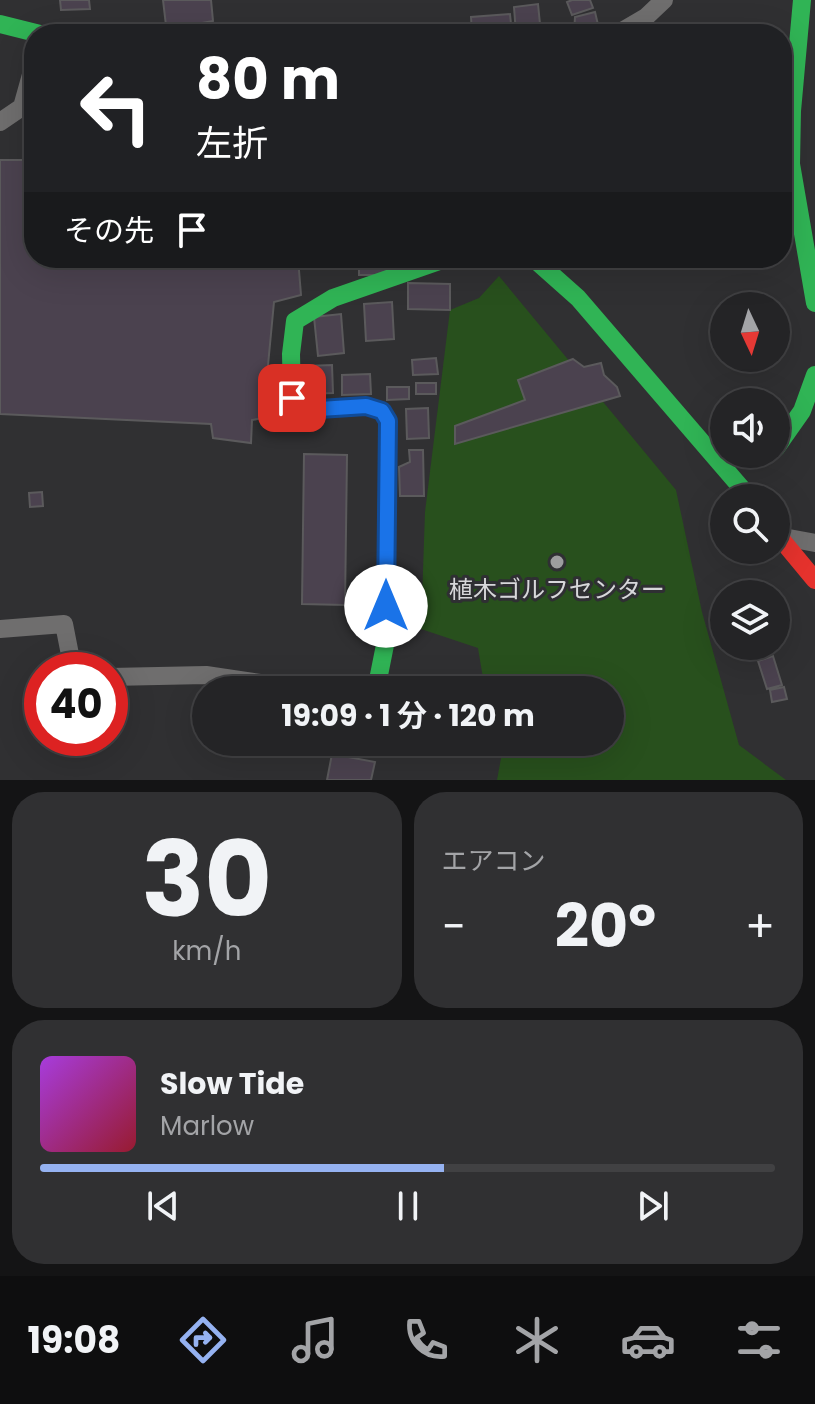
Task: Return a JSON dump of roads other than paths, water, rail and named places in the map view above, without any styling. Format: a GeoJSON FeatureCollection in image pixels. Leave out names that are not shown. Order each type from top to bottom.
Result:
{"type":"FeatureCollection","features":[{"type":"Feature","properties":{"kind":"main road"},"geometry":{"type":"LineString","coordinates":[[792,74],[802,0]]}},
{"type":"Feature","properties":{"kind":"main road"},"geometry":{"type":"LineString","coordinates":[[0,24],[24,30]]}},
{"type":"Feature","properties":{"kind":"main road"},"geometry":{"type":"LineString","coordinates":[[792,111],[815,110]]}},
{"type":"Feature","properties":{"kind":"main road"},"geometry":{"type":"LineString","coordinates":[[792,170],[815,303]]}},
{"type":"Feature","properties":{"kind":"main road"},"geometry":{"type":"LineString","coordinates":[[379,676],[385,645],[388,421],[382,411],[366,406],[304,410],[292,398],[291,354],[295,321],[333,298],[419,268]]}},
{"type":"Feature","properties":{"kind":"main road"},"geometry":{"type":"LineString","coordinates":[[544,268],[755,476]]}},
{"type":"Feature","properties":{"kind":"main road"},"geometry":{"type":"LineString","coordinates":[[790,428],[802,411],[815,375]]}},
{"type":"Feature","properties":{"kind":"main road"},"geometry":{"type":"LineString","coordinates":[[790,550],[815,580]]}},
{"type":"Feature","properties":{"kind":"street"},"geometry":{"type":"LineString","coordinates":[[634,24],[664,0]]}},
{"type":"Feature","properties":{"kind":"street"},"geometry":{"type":"LineString","coordinates":[[0,122],[22,107],[24,100]]}},
{"type":"Feature","properties":{"kind":"street"},"geometry":{"type":"LineString","coordinates":[[790,537],[815,543]]}},
{"type":"Feature","properties":{"kind":"street"},"geometry":{"type":"LineString","coordinates":[[0,629],[64,624],[69,652]]}},
{"type":"Feature","properties":{"kind":"street"},"geometry":{"type":"LineString","coordinates":[[128,677],[213,676]]}},
{"type":"Feature","properties":{"kind":"place","name":"植木ゴルフセンター"},"geometry":{"type":"Point","coordinates":[557,562]}}]}
